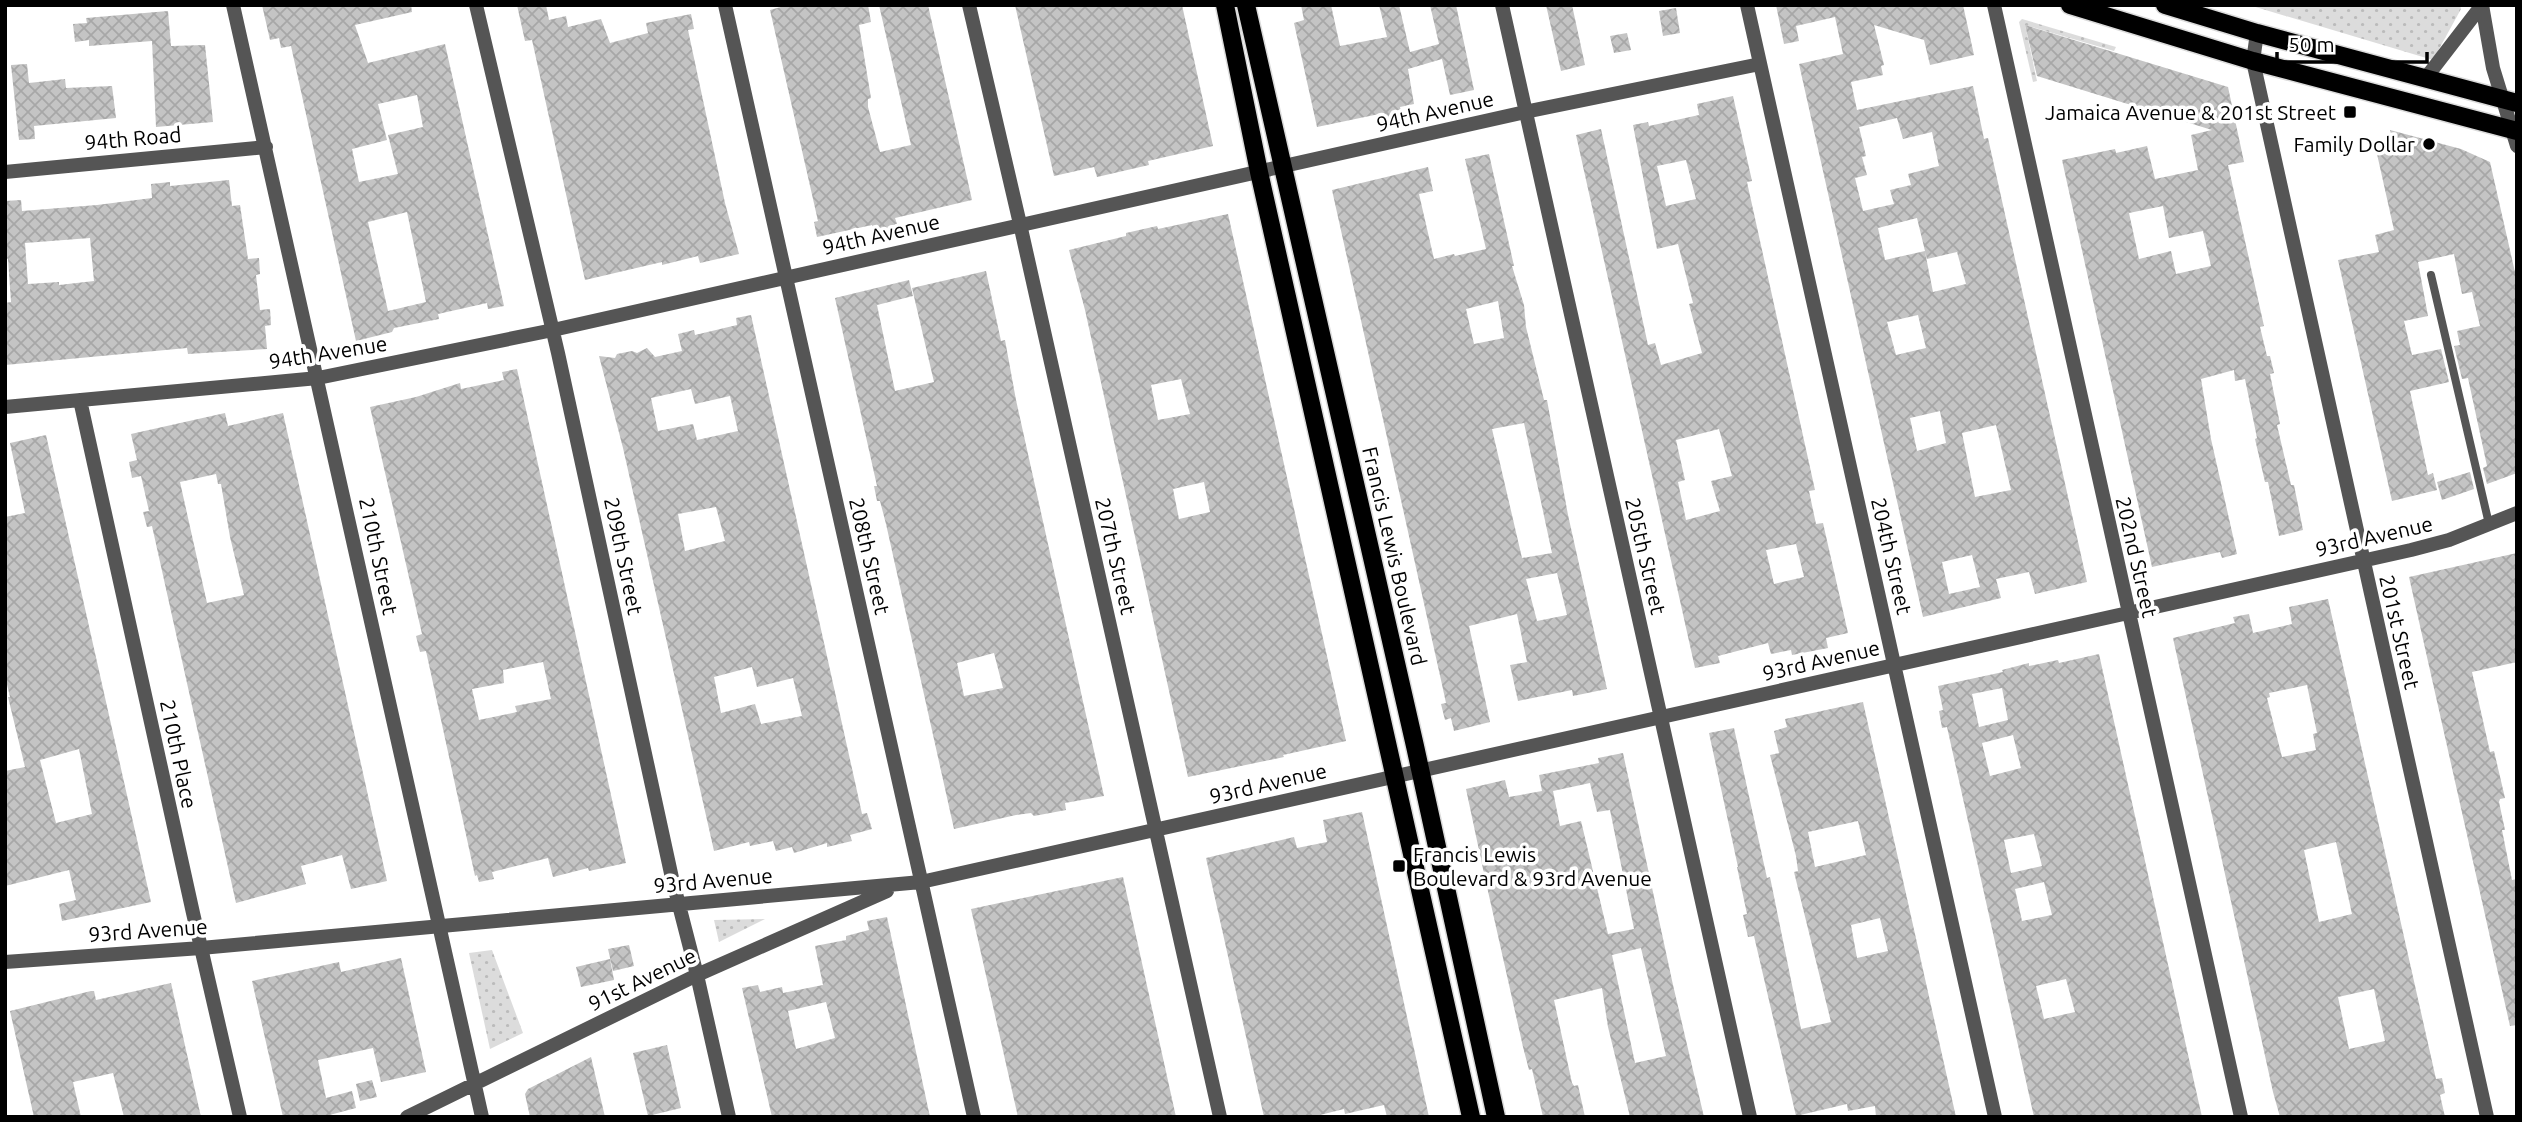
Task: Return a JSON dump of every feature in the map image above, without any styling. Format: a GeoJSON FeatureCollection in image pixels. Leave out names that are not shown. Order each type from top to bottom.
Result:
{"type":"FeatureCollection","features":[{"type":"Feature","properties":{"kind":"main road"},"geometry":{"type":"LineString","coordinates":[[1224,5],[1471,1117]]}},
{"type":"Feature","properties":{"kind":"main road","name":"Francis Lewis Boulevard"},"geometry":{"type":"LineString","coordinates":[[1246,5],[1496,1117]]}},
{"type":"Feature","properties":{"kind":"main road"},"geometry":{"type":"LineString","coordinates":[[2070,5],[2253,61],[2515,135]]}},
{"type":"Feature","properties":{"kind":"main road"},"geometry":{"type":"LineString","coordinates":[[2165,5],[2256,33],[2510,101]]}},
{"type":"Feature","properties":{"kind":"street","name":"210th Street"},"geometry":{"type":"LineString","coordinates":[[233,5],[482,1117]]}},
{"type":"Feature","properties":{"kind":"street","name":"209th Street"},"geometry":{"type":"LineString","coordinates":[[476,5],[553,330],[678,904],[729,1117]]}},
{"type":"Feature","properties":{"kind":"street","name":"208th Street"},"geometry":{"type":"LineString","coordinates":[[725,5],[974,1117]]}},
{"type":"Feature","properties":{"kind":"street","name":"207th Street"},"geometry":{"type":"LineString","coordinates":[[969,5],[1220,1117]]}},
{"type":"Feature","properties":{"kind":"street","name":"205th Street"},"geometry":{"type":"LineString","coordinates":[[1502,5],[1750,1117]]}},
{"type":"Feature","properties":{"kind":"street","name":"204th Street"},"geometry":{"type":"LineString","coordinates":[[1747,5],[1995,1117]]}},
{"type":"Feature","properties":{"kind":"street","name":"202nd Street"},"geometry":{"type":"LineString","coordinates":[[1994,5],[2241,1117]]}},
{"type":"Feature","properties":{"kind":"street"},"geometry":{"type":"LineString","coordinates":[[2425,79],[2482,5]]}},
{"type":"Feature","properties":{"kind":"street"},"geometry":{"type":"LineString","coordinates":[[2482,5],[2493,68],[2510,101],[2515,135]]}},
{"type":"Feature","properties":{"kind":"street","name":"201st Street"},"geometry":{"type":"LineString","coordinates":[[2256,33],[2253,61],[2487,1117]]}},
{"type":"Feature","properties":{"kind":"street","name":"94th Avenue"},"geometry":{"type":"LineString","coordinates":[[5,407],[318,378],[553,330],[1525,112],[1760,64]]}},
{"type":"Feature","properties":{"kind":"street","name":"94th Road"},"geometry":{"type":"LineString","coordinates":[[5,172],[266,147]]}},
{"type":"Feature","properties":{"kind":"street","name":"210th Place"},"geometry":{"type":"LineString","coordinates":[[80,400],[240,1117]]}},
{"type":"Feature","properties":{"kind":"street","name":"93rd Avenue"},"geometry":{"type":"LineString","coordinates":[[5,962],[201,948],[921,882],[2363,560],[2449,540],[2517,513]]}},
{"type":"Feature","properties":{"kind":"street","name":"91st Avenue"},"geometry":{"type":"LineString","coordinates":[[407,1117],[697,975],[898,886]]}},
{"type":"Feature","properties":{"kind":"lane"},"geometry":{"type":"LineString","coordinates":[[2431,275],[2489,524]]}},
{"type":"Feature","properties":{"kind":"shaded area"},"geometry":{"type":"Polygon","coordinates":[[[2249,5],[2460,5],[2461,9],[2433,60],[2249,5]]]}},
{"type":"Feature","properties":{"kind":"shaded area"},"geometry":{"type":"Polygon","coordinates":[[[2022,19],[2116,47],[2114,51],[2025,25],[2037,81],[2033,82],[2019,22],[2022,19]]]}},
{"type":"Feature","properties":{"kind":"shaded area"},"geometry":{"type":"Polygon","coordinates":[[[765,919],[719,942],[714,920],[765,919]]]}},
{"type":"Feature","properties":{"kind":"shaded area"},"geometry":{"type":"Polygon","coordinates":[[[492,950],[523,1033],[490,1049],[469,953],[492,950]]]}},
{"type":"Feature","properties":{"kind":"building"},"geometry":{"type":"Polygon","coordinates":[[[262,5],[411,5],[412,12],[355,25],[368,63],[445,44],[504,306],[488,309],[487,303],[438,314],[439,319],[394,328],[392,332],[356,341],[291,46],[281,48],[279,38],[270,40],[262,5]],[[417,95],[378,104],[387,140],[352,149],[359,182],[398,174],[388,135],[423,127],[417,95]],[[407,212],[368,222],[388,311],[426,302],[407,212]]]}},
{"type":"Feature","properties":{"kind":"building"},"geometry":{"type":"Polygon","coordinates":[[[517,5],[546,5],[549,20],[566,16],[568,27],[601,19],[610,43],[648,33],[646,23],[691,14],[694,29],[688,30],[725,203],[739,254],[700,263],[698,256],[662,265],[662,262],[585,280],[532,40],[525,41],[517,5]]]}},
{"type":"Feature","properties":{"kind":"building"},"geometry":{"type":"Polygon","coordinates":[[[788,5],[868,5],[871,22],[859,25],[871,98],[868,99],[868,107],[880,152],[911,145],[879,5],[928,5],[972,200],[895,218],[897,224],[889,226],[890,232],[875,235],[872,225],[817,237],[814,222],[818,221],[770,10],[788,5]]]}},
{"type":"Feature","properties":{"kind":"building"},"geometry":{"type":"Polygon","coordinates":[[[1015,5],[1182,5],[1213,146],[1148,161],[1149,165],[1097,177],[1094,167],[1054,176],[1015,5]]]}},
{"type":"Feature","properties":{"kind":"building"},"geometry":{"type":"Polygon","coordinates":[[[1301,5],[1331,5],[1340,46],[1387,37],[1379,5],[1399,5],[1410,52],[1439,44],[1430,5],[1456,5],[1474,90],[1450,95],[1442,59],[1408,69],[1414,104],[1400,107],[1402,116],[1385,120],[1384,113],[1317,127],[1294,23],[1304,20],[1301,5]]]}},
{"type":"Feature","properties":{"kind":"building"},"geometry":{"type":"Polygon","coordinates":[[[1546,5],[1572,5],[1585,65],[1561,71],[1546,5]]]}},
{"type":"Feature","properties":{"kind":"building"},"geometry":{"type":"Polygon","coordinates":[[[1776,5],[1963,5],[1974,55],[1930,65],[1924,40],[1874,25],[1884,65],[1881,66],[1883,75],[1851,82],[1857,110],[1973,86],[1984,139],[1988,138],[2087,582],[2035,594],[2029,572],[1996,579],[2001,598],[1923,617],[1799,64],[1843,54],[1835,17],[1796,26],[1799,41],[1784,44],[1776,5]],[[1897,118],[1859,127],[1866,156],[1862,157],[1867,175],[1855,178],[1863,211],[1894,204],[1890,190],[1911,185],[1908,174],[1939,166],[1932,132],[1903,139],[1897,118]],[[1917,218],[1878,228],[1885,260],[1925,251],[1917,218]],[[1925,252],[1933,292],[1966,284],[1957,252],[1927,259],[1925,252]],[[1918,315],[1887,322],[1896,355],[1926,348],[1918,315]],[[1940,411],[1910,418],[1917,451],[1946,443],[1940,411]],[[1996,425],[1962,433],[1975,497],[2011,490],[1996,425]],[[1972,555],[1942,562],[1949,594],[1980,587],[1972,555]]]}},
{"type":"Feature","properties":{"kind":"building"},"geometry":{"type":"Polygon","coordinates":[[[1676,8],[1680,33],[1663,36],[1659,11],[1676,8]]]}},
{"type":"Feature","properties":{"kind":"building"},"geometry":{"type":"Polygon","coordinates":[[[168,11],[171,46],[205,45],[213,122],[156,127],[152,41],[89,46],[89,40],[75,42],[73,24],[87,23],[86,18],[168,11]]]}},
{"type":"Feature","properties":{"kind":"building"},"geometry":{"type":"Polygon","coordinates":[[[2025,25],[2228,87],[2244,162],[2228,165],[2264,326],[2260,327],[2274,373],[2270,374],[2280,424],[2277,425],[2303,530],[2279,536],[2268,482],[2265,482],[2255,439],[2257,438],[2245,379],[2235,381],[2234,370],[2201,379],[2211,439],[2237,554],[2222,558],[2220,552],[2152,567],[2062,160],[2115,149],[2116,153],[2147,146],[2155,179],[2198,170],[2191,135],[2212,130],[2037,76],[2025,25]],[[2163,206],[2129,213],[2139,259],[2171,251],[2176,274],[2211,266],[2203,231],[2169,238],[2163,206]]]}},
{"type":"Feature","properties":{"kind":"building"},"geometry":{"type":"Polygon","coordinates":[[[1627,33],[1631,50],[1614,53],[1610,36],[1627,33]]]}},
{"type":"Feature","properties":{"kind":"building"},"geometry":{"type":"Polygon","coordinates":[[[27,64],[29,83],[65,79],[66,88],[112,86],[116,118],[34,126],[35,139],[19,140],[11,65],[27,64]]]}},
{"type":"Feature","properties":{"kind":"building"},"geometry":{"type":"Polygon","coordinates":[[[1733,96],[1752,181],[1747,182],[1815,490],[1809,491],[1816,524],[1823,523],[1848,633],[1826,638],[1828,648],[1792,655],[1791,650],[1771,654],[1768,643],[1718,656],[1720,663],[1695,668],[1576,135],[1601,129],[1648,345],[1655,343],[1661,365],[1702,353],[1689,304],[1693,303],[1678,244],[1657,249],[1633,125],[1648,122],[1649,126],[1699,115],[1697,104],[1733,96]],[[1686,160],[1657,166],[1666,206],[1696,199],[1686,160]],[[1719,429],[1676,440],[1685,480],[1678,482],[1686,520],[1720,511],[1711,481],[1732,476],[1719,429]],[[1796,544],[1766,550],[1774,584],[1804,577],[1796,544]]]}},
{"type":"Feature","properties":{"kind":"building"},"geometry":{"type":"Polygon","coordinates":[[[2390,130],[2461,149],[2490,162],[2517,281],[2517,473],[2487,484],[2483,468],[2487,466],[2468,378],[2462,379],[2454,346],[2460,345],[2457,331],[2480,326],[2472,292],[2462,294],[2454,254],[2418,262],[2428,316],[2404,321],[2412,355],[2441,349],[2449,382],[2410,391],[2428,475],[2433,473],[2437,490],[2392,501],[2338,260],[2379,252],[2375,235],[2394,230],[2377,154],[2394,151],[2390,130]]]}},
{"type":"Feature","properties":{"kind":"building"},"geometry":{"type":"Polygon","coordinates":[[[1489,154],[1512,266],[1524,305],[1526,327],[1544,400],[1547,400],[1568,515],[1607,689],[1573,696],[1572,690],[1518,701],[1510,665],[1527,662],[1517,614],[1469,626],[1490,722],[1454,731],[1451,718],[1445,720],[1441,704],[1446,703],[1332,190],[1428,167],[1433,191],[1419,194],[1434,259],[1486,249],[1465,159],[1489,154]],[[1498,301],[1466,309],[1474,344],[1504,338],[1498,301]],[[1524,423],[1492,429],[1522,558],[1552,553],[1524,423]],[[1557,573],[1526,579],[1537,621],[1567,615],[1557,573]]]}},
{"type":"Feature","properties":{"kind":"building"},"geometry":{"type":"Polygon","coordinates":[[[229,180],[232,206],[240,205],[248,259],[259,258],[260,274],[256,275],[260,310],[270,309],[271,325],[265,326],[267,349],[188,354],[187,348],[5,365],[5,303],[11,302],[8,259],[5,257],[5,201],[21,200],[22,211],[97,205],[152,198],[151,184],[170,182],[170,186],[229,180]],[[90,238],[25,243],[28,284],[59,282],[59,285],[94,281],[90,238]]]}},
{"type":"Feature","properties":{"kind":"building"},"geometry":{"type":"Polygon","coordinates":[[[1228,214],[1346,741],[1188,777],[1085,310],[1069,250],[1126,236],[1126,233],[1157,226],[1158,229],[1228,214]],[[1181,379],[1151,385],[1158,420],[1190,414],[1181,379]],[[1204,482],[1173,489],[1179,519],[1210,512],[1204,482]]]}},
{"type":"Feature","properties":{"kind":"building"},"geometry":{"type":"Polygon","coordinates":[[[986,271],[1001,341],[1005,340],[1104,796],[1065,803],[1066,810],[1034,816],[1031,813],[1016,815],[954,829],[886,524],[880,501],[877,501],[874,486],[877,486],[835,298],[909,280],[913,296],[877,305],[895,391],[934,382],[912,288],[986,271]],[[994,653],[957,663],[964,696],[1003,688],[994,653]]]}},
{"type":"Feature","properties":{"kind":"building"},"geometry":{"type":"Polygon","coordinates":[[[751,315],[862,814],[867,813],[872,829],[850,835],[852,841],[827,847],[827,843],[794,853],[792,847],[776,851],[773,841],[750,846],[749,842],[714,851],[623,448],[599,356],[615,358],[617,354],[632,351],[637,353],[647,348],[655,357],[682,351],[678,334],[694,330],[695,335],[737,325],[736,318],[751,315]],[[691,389],[651,398],[658,431],[693,424],[697,440],[738,431],[730,396],[695,404],[691,389]],[[716,507],[678,514],[685,551],[725,541],[716,507]],[[752,667],[714,677],[721,713],[755,704],[761,724],[802,716],[793,678],[757,687],[752,667]]]}},
{"type":"Feature","properties":{"kind":"building"},"geometry":{"type":"Polygon","coordinates":[[[517,369],[626,863],[589,871],[588,868],[553,877],[548,858],[492,872],[494,879],[479,882],[477,875],[475,876],[426,651],[420,652],[416,636],[422,634],[370,407],[416,397],[460,383],[461,389],[504,380],[502,372],[517,369]],[[543,662],[503,670],[504,683],[472,689],[479,720],[517,712],[515,706],[551,699],[543,662]]]}},
{"type":"Feature","properties":{"kind":"building"},"geometry":{"type":"Polygon","coordinates":[[[225,413],[228,426],[283,413],[387,881],[351,889],[342,855],[301,866],[306,884],[236,903],[152,526],[147,527],[143,512],[149,511],[141,476],[132,478],[129,462],[137,460],[131,434],[225,413]],[[216,474],[180,482],[207,603],[244,595],[221,484],[218,484],[216,474]]]}},
{"type":"Feature","properties":{"kind":"building"},"geometry":{"type":"Polygon","coordinates":[[[46,435],[151,902],[62,921],[59,904],[76,900],[69,870],[5,886],[5,771],[25,767],[5,676],[5,517],[25,513],[10,443],[46,435]],[[79,749],[40,760],[56,823],[92,814],[79,749]]]}},
{"type":"Feature","properties":{"kind":"building"},"geometry":{"type":"Polygon","coordinates":[[[2470,472],[2474,489],[2442,500],[2437,482],[2470,472]]]}},
{"type":"Feature","properties":{"kind":"building"},"geometry":{"type":"Polygon","coordinates":[[[2517,553],[2517,662],[2472,672],[2490,752],[2494,751],[2505,798],[2499,802],[2505,830],[2502,830],[2512,880],[2517,879],[2517,1025],[2510,1026],[2409,577],[2517,553]]]}},
{"type":"Feature","properties":{"kind":"building"},"geometry":{"type":"Polygon","coordinates":[[[2328,599],[2436,1079],[2442,1078],[2445,1093],[2440,1095],[2445,1117],[2280,1117],[2173,638],[2235,623],[2233,617],[2249,614],[2253,633],[2292,624],[2289,607],[2328,599]],[[2307,685],[2269,693],[2270,697],[2267,698],[2282,757],[2316,750],[2313,734],[2317,733],[2307,685]],[[2336,842],[2304,850],[2319,922],[2352,914],[2336,842]],[[2374,989],[2338,997],[2349,1049],[2385,1041],[2374,989]]]}},
{"type":"Feature","properties":{"kind":"building"},"geometry":{"type":"Polygon","coordinates":[[[2099,654],[2202,1117],[2034,1117],[1947,727],[1942,728],[1939,711],[1943,710],[1938,686],[2003,672],[2002,670],[2029,663],[2029,666],[2058,660],[2059,663],[2099,654]],[[2002,688],[1972,694],[1979,727],[2008,720],[2002,688]],[[2013,735],[1982,743],[1990,776],[2021,768],[2013,735]],[[2034,834],[2004,840],[2011,873],[2042,866],[2034,834]],[[2044,882],[2015,889],[2022,921],[2052,915],[2044,882]],[[2066,979],[2036,986],[2044,1019],[2075,1012],[2066,979]]]}},
{"type":"Feature","properties":{"kind":"building"},"geometry":{"type":"Polygon","coordinates":[[[1863,702],[1956,1117],[1876,1117],[1875,1106],[1848,1111],[1847,1104],[1796,1116],[1754,936],[1748,937],[1743,915],[1747,914],[1709,733],[1734,728],[1767,878],[1770,877],[1801,1029],[1831,1022],[1794,872],[1798,871],[1796,856],[1770,755],[1779,753],[1774,731],[1787,727],[1785,719],[1863,702]],[[1858,821],[1808,832],[1815,867],[1866,855],[1858,821]],[[1880,918],[1851,925],[1857,958],[1888,951],[1880,918]]]}},
{"type":"Feature","properties":{"kind":"building"},"geometry":{"type":"Polygon","coordinates":[[[1623,753],[1704,1117],[1630,1117],[1608,1027],[1602,988],[1554,1000],[1572,1083],[1574,1086],[1578,1085],[1585,1117],[1543,1117],[1532,1069],[1529,1070],[1466,789],[1505,780],[1509,797],[1542,791],[1539,775],[1599,763],[1598,758],[1623,753]],[[1590,783],[1553,791],[1560,826],[1581,821],[1608,934],[1634,929],[1610,810],[1597,812],[1590,783]],[[1641,948],[1612,955],[1635,1063],[1666,1056],[1641,948]]]}},
{"type":"Feature","properties":{"kind":"building"},"geometry":{"type":"Polygon","coordinates":[[[1362,812],[1429,1117],[1387,1117],[1384,1105],[1345,1114],[1344,1109],[1312,1117],[1264,1117],[1206,858],[1294,837],[1297,848],[1327,842],[1323,820],[1362,812]]]}},
{"type":"Feature","properties":{"kind":"building"},"geometry":{"type":"Polygon","coordinates":[[[1123,877],[1176,1117],[1018,1117],[971,909],[1123,877]]]}},
{"type":"Feature","properties":{"kind":"building"},"geometry":{"type":"Polygon","coordinates":[[[887,917],[930,1117],[772,1117],[742,988],[758,985],[760,992],[782,987],[783,993],[823,985],[815,946],[846,940],[846,936],[869,930],[867,921],[887,917]],[[826,1002],[788,1011],[796,1049],[835,1038],[826,1002]]]}},
{"type":"Feature","properties":{"kind":"building"},"geometry":{"type":"Polygon","coordinates":[[[629,945],[634,966],[613,971],[608,949],[629,945]]]}},
{"type":"Feature","properties":{"kind":"building"},"geometry":{"type":"Polygon","coordinates":[[[401,958],[426,1072],[381,1082],[373,1048],[318,1060],[326,1098],[352,1091],[356,1108],[322,1117],[283,1117],[252,981],[339,962],[341,972],[401,958]]]}},
{"type":"Feature","properties":{"kind":"building"},"geometry":{"type":"Polygon","coordinates":[[[610,959],[614,980],[581,987],[576,967],[610,959]]]}},
{"type":"Feature","properties":{"kind":"building"},"geometry":{"type":"Polygon","coordinates":[[[171,983],[201,1117],[124,1117],[113,1073],[73,1082],[81,1117],[34,1117],[10,1011],[91,991],[94,991],[96,1000],[171,983]]]}},
{"type":"Feature","properties":{"kind":"building"},"geometry":{"type":"Polygon","coordinates":[[[667,1045],[681,1108],[648,1116],[633,1053],[667,1045]]]}},
{"type":"Feature","properties":{"kind":"building"},"geometry":{"type":"Polygon","coordinates":[[[591,1057],[605,1117],[530,1117],[525,1094],[528,1089],[591,1057]]]}},
{"type":"Feature","properties":{"kind":"building"},"geometry":{"type":"Polygon","coordinates":[[[372,1080],[377,1097],[360,1101],[356,1084],[372,1080]]]}},
{"type":"Feature","properties":{"kind":"place","name":"Jamaica Avenue & 201st Street"},"geometry":{"type":"Point","coordinates":[2350,112]}},
{"type":"Feature","properties":{"kind":"place","name":"Family Dollar"},"geometry":{"type":"Point","coordinates":[2429,144]}},
{"type":"Feature","properties":{"kind":"place","name":"Francis Lewis Boulevard & 93rd Avenue"},"geometry":{"type":"Point","coordinates":[1399,866]}}]}
